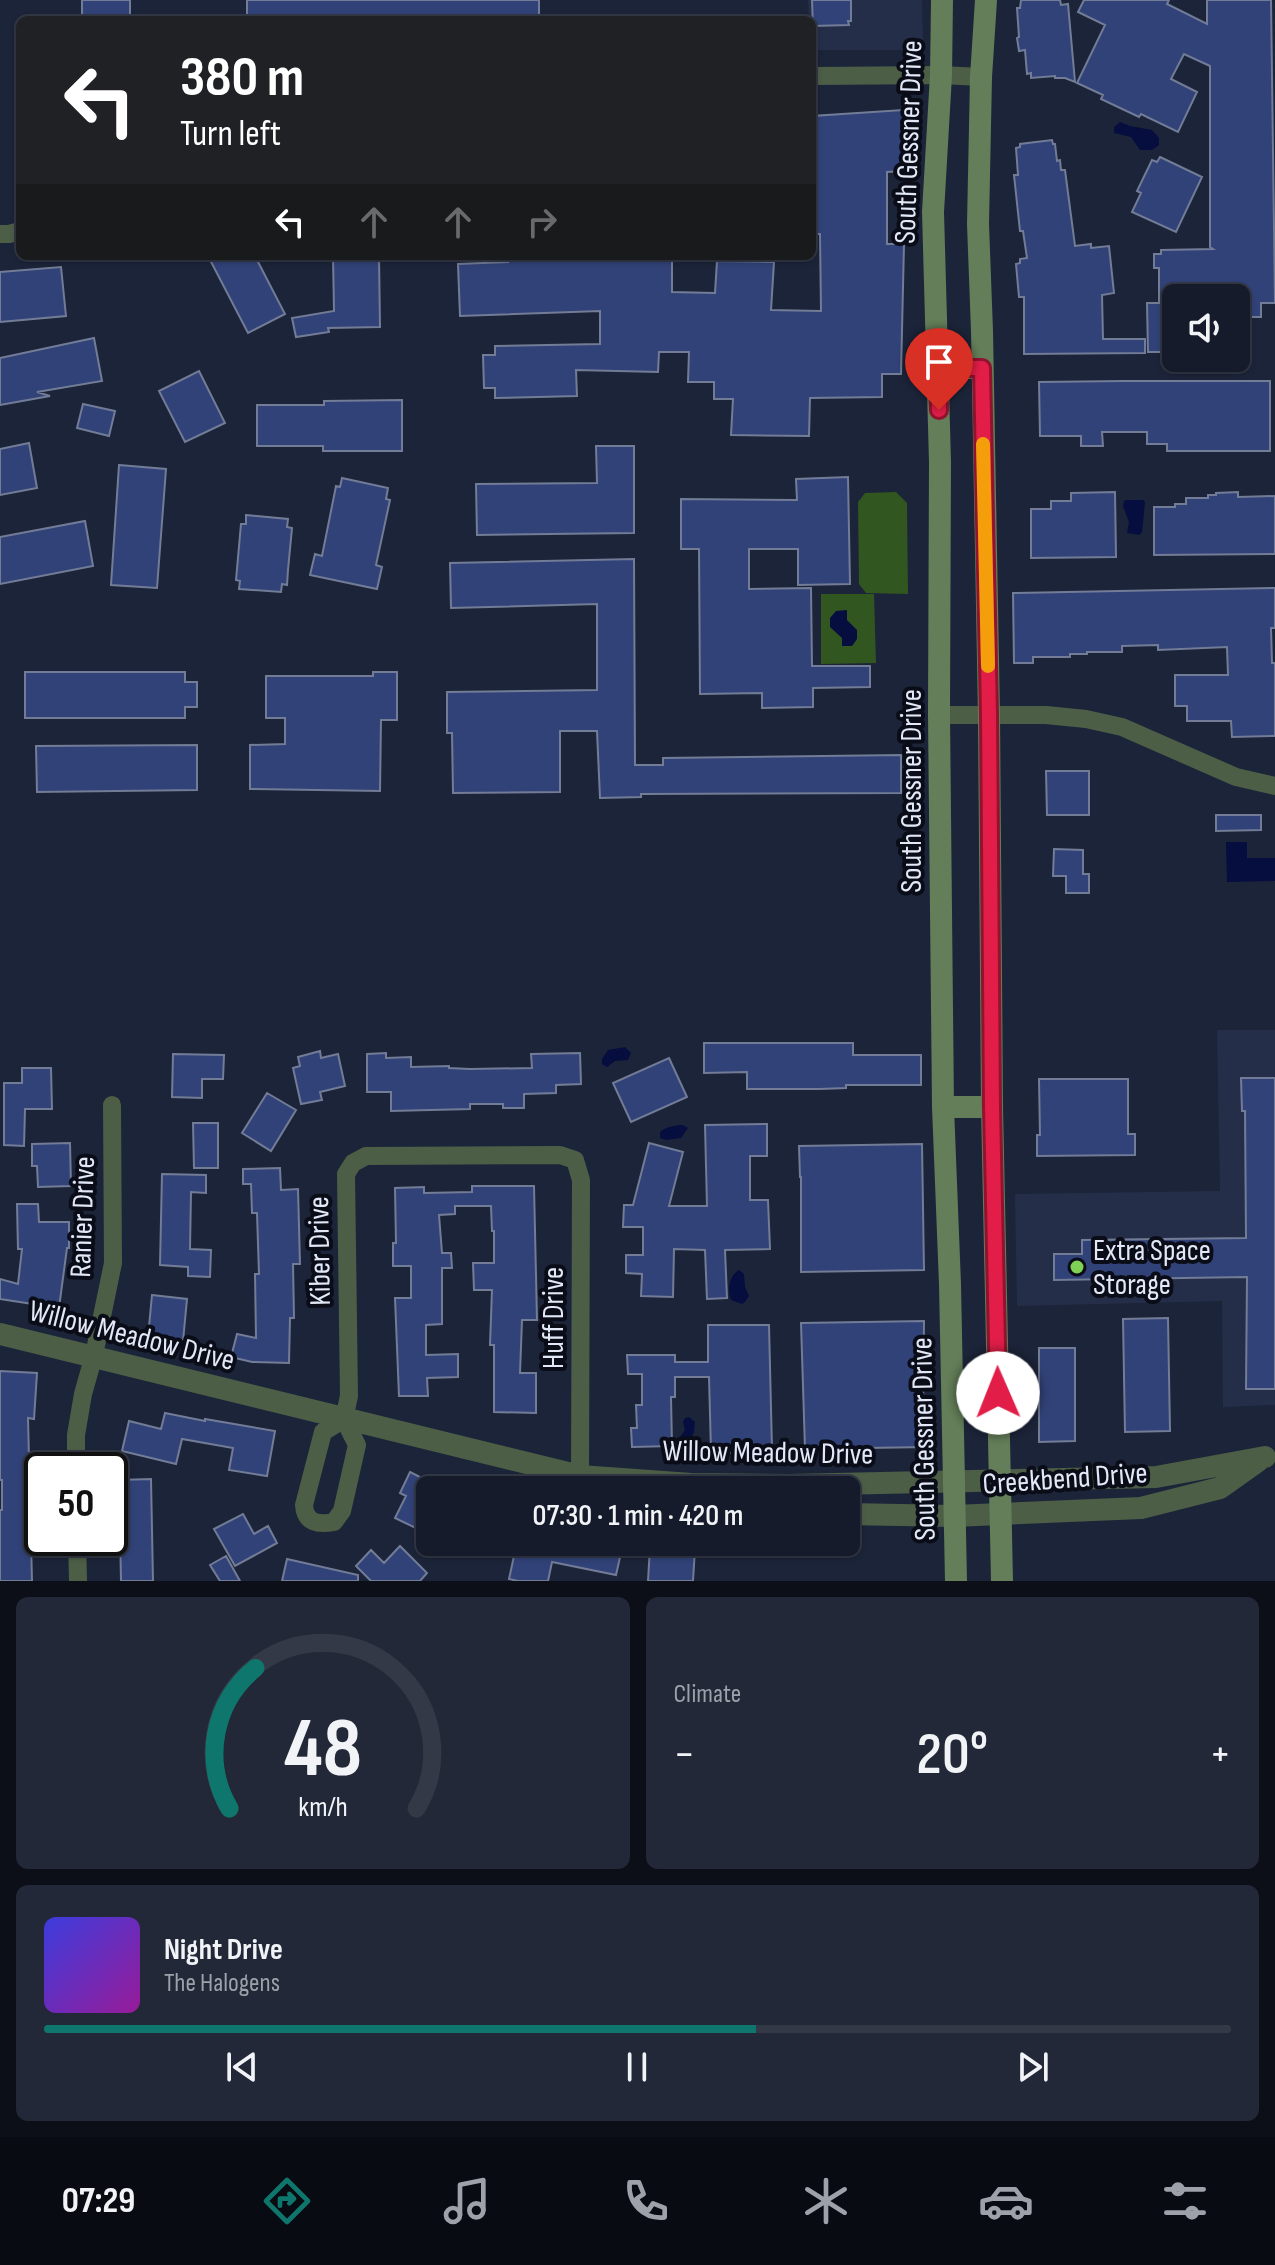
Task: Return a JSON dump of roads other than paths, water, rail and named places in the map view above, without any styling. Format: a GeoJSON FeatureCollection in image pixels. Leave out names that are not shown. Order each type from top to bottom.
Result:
{"type":"FeatureCollection","features":[{"type":"Feature","properties":{"kind":"main road","name":"South Gessner Drive"},"geometry":{"type":"LineString","coordinates":[[942,0],[933,212],[941,634],[943,1107],[956,1581]]}},
{"type":"Feature","properties":{"kind":"main road"},"geometry":{"type":"LineString","coordinates":[[986,0],[978,224],[1002,1581]]}},
{"type":"Feature","properties":{"kind":"main road"},"geometry":{"type":"LineString","coordinates":[[938,368],[982,368]]}},
{"type":"Feature","properties":{"kind":"main road"},"geometry":{"type":"LineString","coordinates":[[943,1107],[992,1107]]}},
{"type":"Feature","properties":{"kind":"street"},"geometry":{"type":"LineString","coordinates":[[816,76],[981,77]]}},
{"type":"Feature","properties":{"kind":"street"},"geometry":{"type":"LineString","coordinates":[[939,715],[1046,715],[1086,719],[1122,727],[1236,777],[1275,786]]}},
{"type":"Feature","properties":{"kind":"street","name":"Ranier Drive"},"geometry":{"type":"LineString","coordinates":[[76,1452],[83,1394],[113,1263],[112,1105]]}},
{"type":"Feature","properties":{"kind":"street","name":"Kiber Drive"},"geometry":{"type":"LineString","coordinates":[[344,1419],[349,1396],[346,1174],[353,1163],[366,1156],[560,1155],[575,1160]]}},
{"type":"Feature","properties":{"kind":"street","name":"Huff Drive"},"geometry":{"type":"LineString","coordinates":[[575,1160],[581,1180],[580,1476]]}},
{"type":"Feature","properties":{"kind":"street","name":"Willow Meadow Drive"},"geometry":{"type":"LineString","coordinates":[[0,1334],[580,1476]]}},
{"type":"Feature","properties":{"kind":"street"},"geometry":{"type":"LineString","coordinates":[[344,1419],[357,1445],[342,1511],[334,1522],[322,1525],[311,1521],[305,1514],[304,1505],[323,1432],[344,1419]]}},
{"type":"Feature","properties":{"kind":"street","name":"Creekbend Drive"},"geometry":{"type":"LineString","coordinates":[[954,1483],[1156,1477],[1270,1454]]}},
{"type":"Feature","properties":{"kind":"street","name":"Creekbend Drive"},"geometry":{"type":"LineString","coordinates":[[954,1516],[1141,1508],[1220,1488],[1270,1454]]}},
{"type":"Feature","properties":{"kind":"street","name":"Willow Meadow Drive"},"geometry":{"type":"LineString","coordinates":[[860,1483],[954,1483]]}},
{"type":"Feature","properties":{"kind":"street","name":"Willow Meadow Drive"},"geometry":{"type":"LineString","coordinates":[[860,1514],[954,1516]]}},
{"type":"Feature","properties":{"kind":"street"},"geometry":{"type":"LineString","coordinates":[[77,1556],[78,1581]]}},
{"type":"Feature","properties":{"kind":"place","name":"Extra Space Storage"},"geometry":{"type":"Point","coordinates":[1077,1267]}}]}
